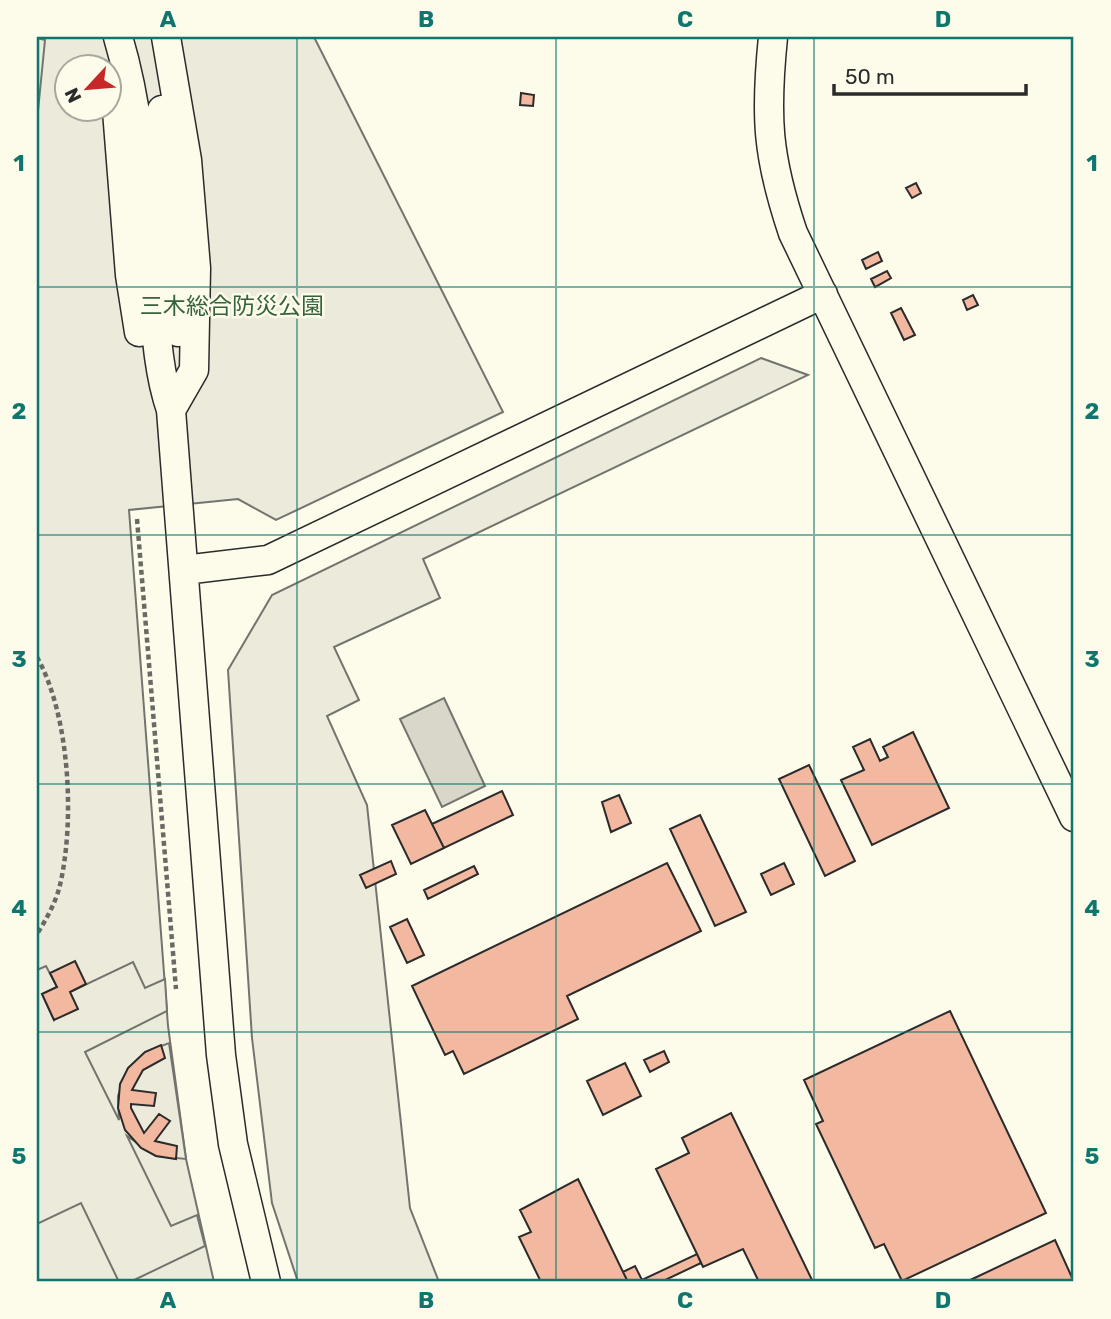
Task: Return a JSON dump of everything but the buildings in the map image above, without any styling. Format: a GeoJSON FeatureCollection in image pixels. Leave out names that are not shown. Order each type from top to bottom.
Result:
{"type":"FeatureCollection","features":[{"type":"Feature","properties":{"kind":"street"},"geometry":{"type":"LineString","coordinates":[[118,37],[115,79],[130,275],[147,379],[171,410]]}},
{"type":"Feature","properties":{"kind":"street"},"geometry":{"type":"LineString","coordinates":[[156,37],[181,372],[171,410],[221,1055],[233,1143],[266,1282]]}},
{"type":"Feature","properties":{"kind":"street"},"geometry":{"type":"LineString","coordinates":[[166,37],[187,160],[196,268],[194,370],[171,410]]}},
{"type":"Feature","properties":{"kind":"street"},"geometry":{"type":"LineString","coordinates":[[773,37],[767,117],[771,154],[793,233],[1074,817]]}},
{"type":"Feature","properties":{"kind":"street"},"geometry":{"type":"LineString","coordinates":[[184,570],[268,560],[823,294]]}},
{"type":"Feature","properties":{"kind":"path"},"geometry":{"type":"LineString","coordinates":[[136,519],[176,989]]}},
{"type":"Feature","properties":{"kind":"path"},"geometry":{"type":"LineString","coordinates":[[37,657],[58,720],[66,777],[67,841],[60,888],[37,934]]}},
{"type":"Feature","properties":{"kind":"green space","name":"三木総合防災公園"},"geometry":{"type":"Polygon","coordinates":[[[37,37],[314,37],[503,412],[276,520],[238,499],[129,510],[168,1026],[186,1159],[214,1282],[37,1282],[37,37]]]}},
{"type":"Feature","properties":{"kind":"green space"},"geometry":{"type":"Polygon","coordinates":[[[761,358],[808,375],[423,559],[440,598],[334,647],[359,700],[327,716],[367,805],[410,1208],[439,1282],[298,1282],[272,1203],[252,1038],[228,670],[272,595],[761,358]]]}},
{"type":"Feature","properties":{"kind":"shaded area"},"geometry":{"type":"Polygon","coordinates":[[[37,38],[45,40],[37,121],[37,38]]]}},
{"type":"Feature","properties":{"kind":"shaded area"},"geometry":{"type":"Polygon","coordinates":[[[444,698],[485,786],[442,807],[400,719],[444,698]]]}},
{"type":"Feature","properties":{"kind":"shaded area"},"geometry":{"type":"Polygon","coordinates":[[[133,962],[145,988],[165,979],[167,1011],[85,1052],[119,1120],[118,1096],[128,1068],[145,1052],[169,1043],[186,1159],[156,1156],[127,1136],[171,1226],[197,1215],[205,1246],[130,1282],[119,1282],[81,1203],[37,1224],[37,970],[46,966],[57,987],[42,994],[54,1020],[70,992],[133,962]]]}}]}
